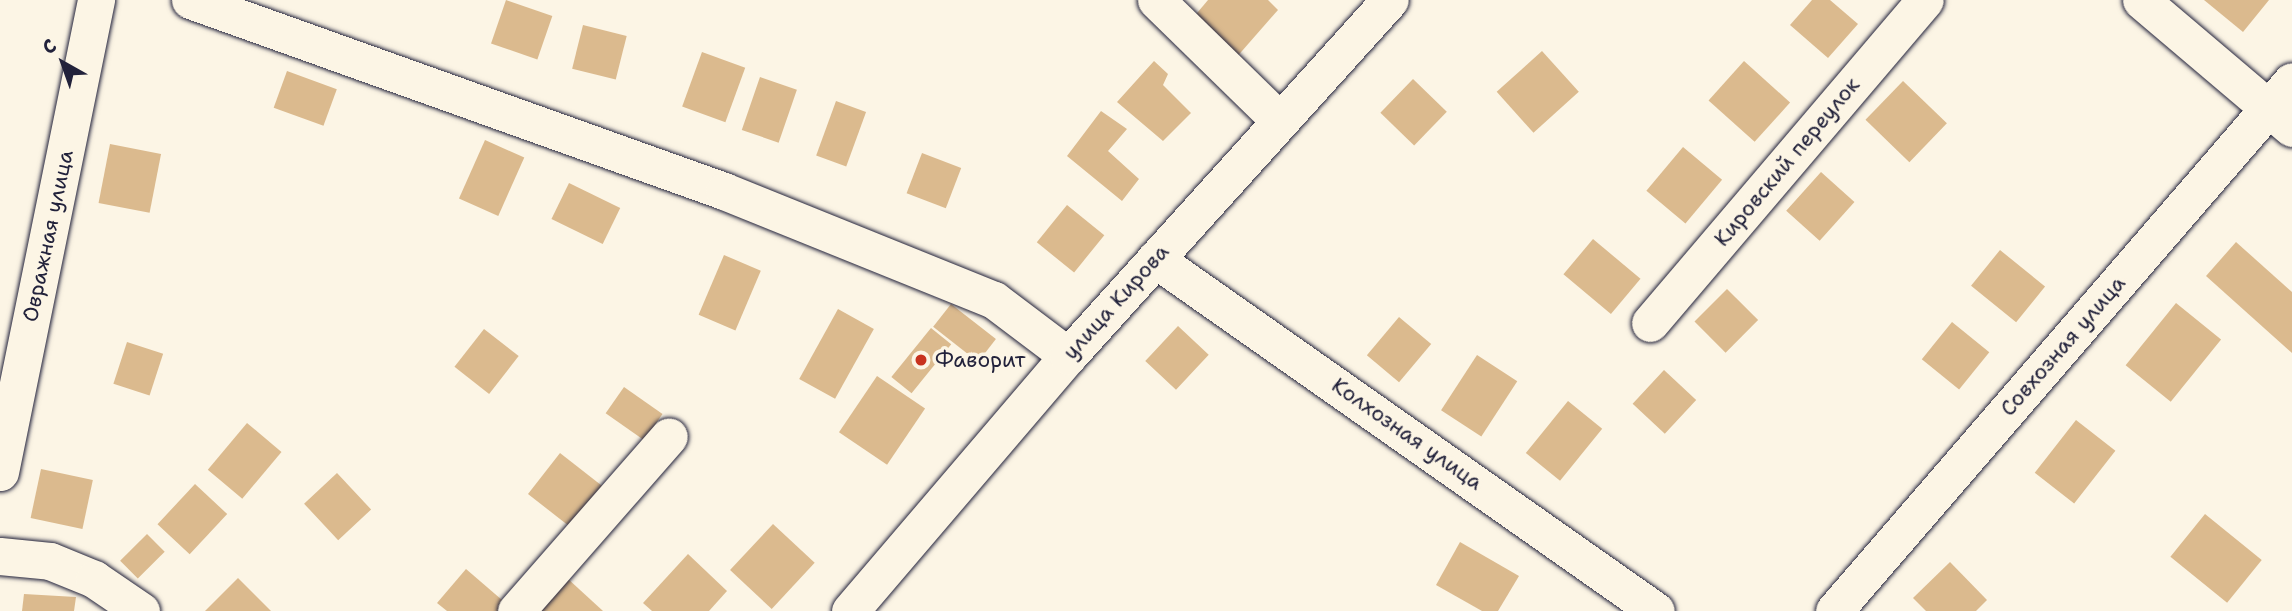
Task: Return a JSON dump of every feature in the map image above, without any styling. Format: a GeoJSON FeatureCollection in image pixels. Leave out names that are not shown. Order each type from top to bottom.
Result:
{"type":"FeatureCollection","features":[{"type":"Feature","properties":{"kind":"street","name":"Овражная улица"},"geometry":{"type":"LineString","coordinates":[[0,472],[96,0]]}},
{"type":"Feature","properties":{"kind":"street"},"geometry":{"type":"LineString","coordinates":[[190,0],[724,191],[994,300],[1068,356]]}},
{"type":"Feature","properties":{"kind":"street"},"geometry":{"type":"LineString","coordinates":[[1156,0],[1280,121]]}},
{"type":"Feature","properties":{"kind":"street","name":"улица Кирова"},"geometry":{"type":"LineString","coordinates":[[850,611],[1068,356],[1390,0]]}},
{"type":"Feature","properties":{"kind":"street","name":"Кировский переулок"},"geometry":{"type":"LineString","coordinates":[[1650,323],[1925,0]]}},
{"type":"Feature","properties":{"kind":"street"},"geometry":{"type":"LineString","coordinates":[[2141,0],[2280,118]]}},
{"type":"Feature","properties":{"kind":"street","name":"Совхозная улица"},"geometry":{"type":"LineString","coordinates":[[1834,611],[2280,118],[2292,81]]}},
{"type":"Feature","properties":{"kind":"street","name":"Колхозная улица"},"geometry":{"type":"LineString","coordinates":[[1155,259],[1656,611]]}},
{"type":"Feature","properties":{"kind":"street"},"geometry":{"type":"LineString","coordinates":[[516,611],[669,436]]}},
{"type":"Feature","properties":{"kind":"street"},"geometry":{"type":"LineString","coordinates":[[0,556],[50,561],[94,579],[141,611]]}},
{"type":"Feature","properties":{"kind":"building"},"geometry":{"type":"Polygon","coordinates":[[[506,0],[552,16],[537,59],[491,43],[506,0]]]}},
{"type":"Feature","properties":{"kind":"building"},"geometry":{"type":"Polygon","coordinates":[[[1208,0],[1268,0],[1278,10],[1235,59],[1192,19],[1208,0]]]}},
{"type":"Feature","properties":{"kind":"building"},"geometry":{"type":"Polygon","coordinates":[[[1812,0],[1830,0],[1858,24],[1828,58],[1790,25],[1812,0]]]}},
{"type":"Feature","properties":{"kind":"building"},"geometry":{"type":"Polygon","coordinates":[[[2204,0],[2269,0],[2243,32],[2204,0]]]}},
{"type":"Feature","properties":{"kind":"building"},"geometry":{"type":"Polygon","coordinates":[[[583,25],[627,36],[616,80],[572,69],[583,25]]]}},
{"type":"Feature","properties":{"kind":"building"},"geometry":{"type":"Polygon","coordinates":[[[1542,51],[1579,92],[1533,133],[1497,92],[1542,51]]]}},
{"type":"Feature","properties":{"kind":"building"},"geometry":{"type":"Polygon","coordinates":[[[702,52],[745,68],[725,122],[682,107],[702,52]]]}},
{"type":"Feature","properties":{"kind":"building"},"geometry":{"type":"Polygon","coordinates":[[[1154,61],[1168,74],[1163,85],[1191,113],[1163,141],[1117,102],[1154,61]]]}},
{"type":"Feature","properties":{"kind":"building"},"geometry":{"type":"Polygon","coordinates":[[[1744,61],[1790,102],[1755,142],[1709,100],[1744,61]]]}},
{"type":"Feature","properties":{"kind":"building"},"geometry":{"type":"Polygon","coordinates":[[[287,71],[337,89],[323,126],[274,108],[287,71]]]}},
{"type":"Feature","properties":{"kind":"building"},"geometry":{"type":"Polygon","coordinates":[[[760,77],[797,90],[779,143],[742,130],[760,77]]]}},
{"type":"Feature","properties":{"kind":"building"},"geometry":{"type":"Polygon","coordinates":[[[1413,79],[1447,112],[1414,145],[1380,113],[1413,79]]]}},
{"type":"Feature","properties":{"kind":"building"},"geometry":{"type":"Polygon","coordinates":[[[1903,81],[1947,123],[1909,162],[1865,120],[1903,81]]]}},
{"type":"Feature","properties":{"kind":"building"},"geometry":{"type":"Polygon","coordinates":[[[836,101],[866,112],[846,166],[816,156],[836,101]]]}},
{"type":"Feature","properties":{"kind":"building"},"geometry":{"type":"Polygon","coordinates":[[[1101,111],[1127,129],[1108,151],[1139,179],[1122,201],[1067,156],[1101,111]]]}},
{"type":"Feature","properties":{"kind":"building"},"geometry":{"type":"Polygon","coordinates":[[[485,140],[524,157],[498,216],[459,198],[485,140]]]}},
{"type":"Feature","properties":{"kind":"building"},"geometry":{"type":"Polygon","coordinates":[[[110,144],[161,154],[150,213],[99,203],[110,144]]]}},
{"type":"Feature","properties":{"kind":"building"},"geometry":{"type":"Polygon","coordinates":[[[1683,147],[1722,180],[1685,223],[1646,191],[1683,147]]]}},
{"type":"Feature","properties":{"kind":"building"},"geometry":{"type":"Polygon","coordinates":[[[922,153],[961,168],[946,208],[907,193],[922,153]]]}},
{"type":"Feature","properties":{"kind":"building"},"geometry":{"type":"Polygon","coordinates":[[[1821,172],[1854,202],[1820,241],[1786,211],[1821,172]]]}},
{"type":"Feature","properties":{"kind":"building"},"geometry":{"type":"Polygon","coordinates":[[[569,183],[620,208],[603,244],[551,219],[569,183]]]}},
{"type":"Feature","properties":{"kind":"building"},"geometry":{"type":"Polygon","coordinates":[[[1067,205],[1104,235],[1074,273],[1037,242],[1067,205]]]}},
{"type":"Feature","properties":{"kind":"building"},"geometry":{"type":"Polygon","coordinates":[[[1593,239],[1640,279],[1611,314],[1563,274],[1593,239]]]}},
{"type":"Feature","properties":{"kind":"building"},"geometry":{"type":"Polygon","coordinates":[[[2236,242],[2292,292],[2292,353],[2206,276],[2236,242]]]}},
{"type":"Feature","properties":{"kind":"building"},"geometry":{"type":"Polygon","coordinates":[[[2000,250],[2045,287],[2016,322],[1971,286],[2000,250]]]}},
{"type":"Feature","properties":{"kind":"building"},"geometry":{"type":"Polygon","coordinates":[[[724,255],[761,271],[735,330],[699,315],[724,255]]]}},
{"type":"Feature","properties":{"kind":"building"},"geometry":{"type":"Polygon","coordinates":[[[1727,289],[1758,320],[1726,353],[1694,322],[1727,289]]]}},
{"type":"Feature","properties":{"kind":"building"},"geometry":{"type":"Polygon","coordinates":[[[2176,303],[2221,340],[2171,402],[2126,365],[2176,303]]]}},
{"type":"Feature","properties":{"kind":"building"},"geometry":{"type":"Polygon","coordinates":[[[951,304],[996,339],[978,362],[933,327],[951,304]]]}},
{"type":"Feature","properties":{"kind":"building"},"geometry":{"type":"Polygon","coordinates":[[[838,309],[874,329],[835,399],[799,379],[838,309]]]}},
{"type":"Feature","properties":{"kind":"building"},"geometry":{"type":"Polygon","coordinates":[[[1399,317],[1431,344],[1399,382],[1367,355],[1399,317]]]}},
{"type":"Feature","properties":{"kind":"building"},"geometry":{"type":"Polygon","coordinates":[[[1952,322],[1989,352],[1959,390],[1922,359],[1952,322]]]}},
{"type":"Feature","properties":{"kind":"building"},"geometry":{"type":"Polygon","coordinates":[[[1178,326],[1209,355],[1176,390],[1145,361],[1178,326]]]}},
{"type":"Feature","properties":{"kind":"building","name":"Фаворит"},"geometry":{"type":"Polygon","coordinates":[[[931,328],[951,344],[912,393],[891,377],[931,328]]]}},
{"type":"Feature","properties":{"kind":"building"},"geometry":{"type":"Polygon","coordinates":[[[484,329],[519,356],[489,394],[454,367],[484,329]]]}},
{"type":"Feature","properties":{"kind":"building"},"geometry":{"type":"Polygon","coordinates":[[[127,342],[163,354],[150,396],[113,384],[127,342]]]}},
{"type":"Feature","properties":{"kind":"building"},"geometry":{"type":"Polygon","coordinates":[[[1477,355],[1517,381],[1481,436],[1441,410],[1477,355]]]}},
{"type":"Feature","properties":{"kind":"building"},"geometry":{"type":"Polygon","coordinates":[[[1664,370],[1696,400],[1665,434],[1633,404],[1664,370]]]}},
{"type":"Feature","properties":{"kind":"building"},"geometry":{"type":"Polygon","coordinates":[[[877,376],[925,408],[887,465],[839,432],[877,376]]]}},
{"type":"Feature","properties":{"kind":"building"},"geometry":{"type":"Polygon","coordinates":[[[624,387],[663,414],[644,440],[606,413],[624,387]]]}},
{"type":"Feature","properties":{"kind":"building"},"geometry":{"type":"Polygon","coordinates":[[[1568,401],[1602,429],[1560,481],[1526,453],[1568,401]]]}},
{"type":"Feature","properties":{"kind":"building"},"geometry":{"type":"Polygon","coordinates":[[[2076,420],[2115,451],[2074,504],[2035,473],[2076,420]]]}},
{"type":"Feature","properties":{"kind":"building"},"geometry":{"type":"Polygon","coordinates":[[[247,423],[281,452],[242,499],[208,470],[247,423]]]}},
{"type":"Feature","properties":{"kind":"building"},"geometry":{"type":"Polygon","coordinates":[[[560,453],[603,486],[571,527],[528,494],[560,453]]]}},
{"type":"Feature","properties":{"kind":"building"},"geometry":{"type":"Polygon","coordinates":[[[41,469],[93,480],[82,529],[31,518],[41,469]]]}},
{"type":"Feature","properties":{"kind":"building"},"geometry":{"type":"Polygon","coordinates":[[[337,473],[371,510],[338,540],[304,504],[337,473]]]}},
{"type":"Feature","properties":{"kind":"building"},"geometry":{"type":"Polygon","coordinates":[[[195,484],[227,514],[190,554],[157,524],[195,484]]]}},
{"type":"Feature","properties":{"kind":"building"},"geometry":{"type":"Polygon","coordinates":[[[2205,514],[2262,560],[2227,603],[2170,557],[2205,514]]]}},
{"type":"Feature","properties":{"kind":"building"},"geometry":{"type":"Polygon","coordinates":[[[773,524],[815,563],[772,609],[730,570],[773,524]]]}},
{"type":"Feature","properties":{"kind":"building"},"geometry":{"type":"Polygon","coordinates":[[[147,534],[165,552],[138,579],[120,561],[147,534]]]}},
{"type":"Feature","properties":{"kind":"building"},"geometry":{"type":"Polygon","coordinates":[[[1460,542],[1519,576],[1498,611],[1482,611],[1436,585],[1460,542]]]}},
{"type":"Feature","properties":{"kind":"building"},"geometry":{"type":"Polygon","coordinates":[[[688,554],[727,591],[709,611],[652,611],[643,603],[688,554]]]}},
{"type":"Feature","properties":{"kind":"building"},"geometry":{"type":"Polygon","coordinates":[[[1950,562],[1987,600],[1976,611],[1926,611],[1913,598],[1950,562]]]}},
{"type":"Feature","properties":{"kind":"building"},"geometry":{"type":"Polygon","coordinates":[[[466,569],[509,606],[504,611],[447,611],[437,603],[466,569]]]}},
{"type":"Feature","properties":{"kind":"building"},"geometry":{"type":"Polygon","coordinates":[[[238,578],[271,611],[205,611],[238,578]]]}},
{"type":"Feature","properties":{"kind":"building"},"geometry":{"type":"Polygon","coordinates":[[[567,578],[603,611],[537,611],[567,578]]]}},
{"type":"Feature","properties":{"kind":"building"},"geometry":{"type":"Polygon","coordinates":[[[24,594],[76,597],[74,611],[22,611],[24,594]]]}},
{"type":"Feature","properties":{"kind":"place","name":"Фаворит"},"geometry":{"type":"Point","coordinates":[921,360]}}]}
